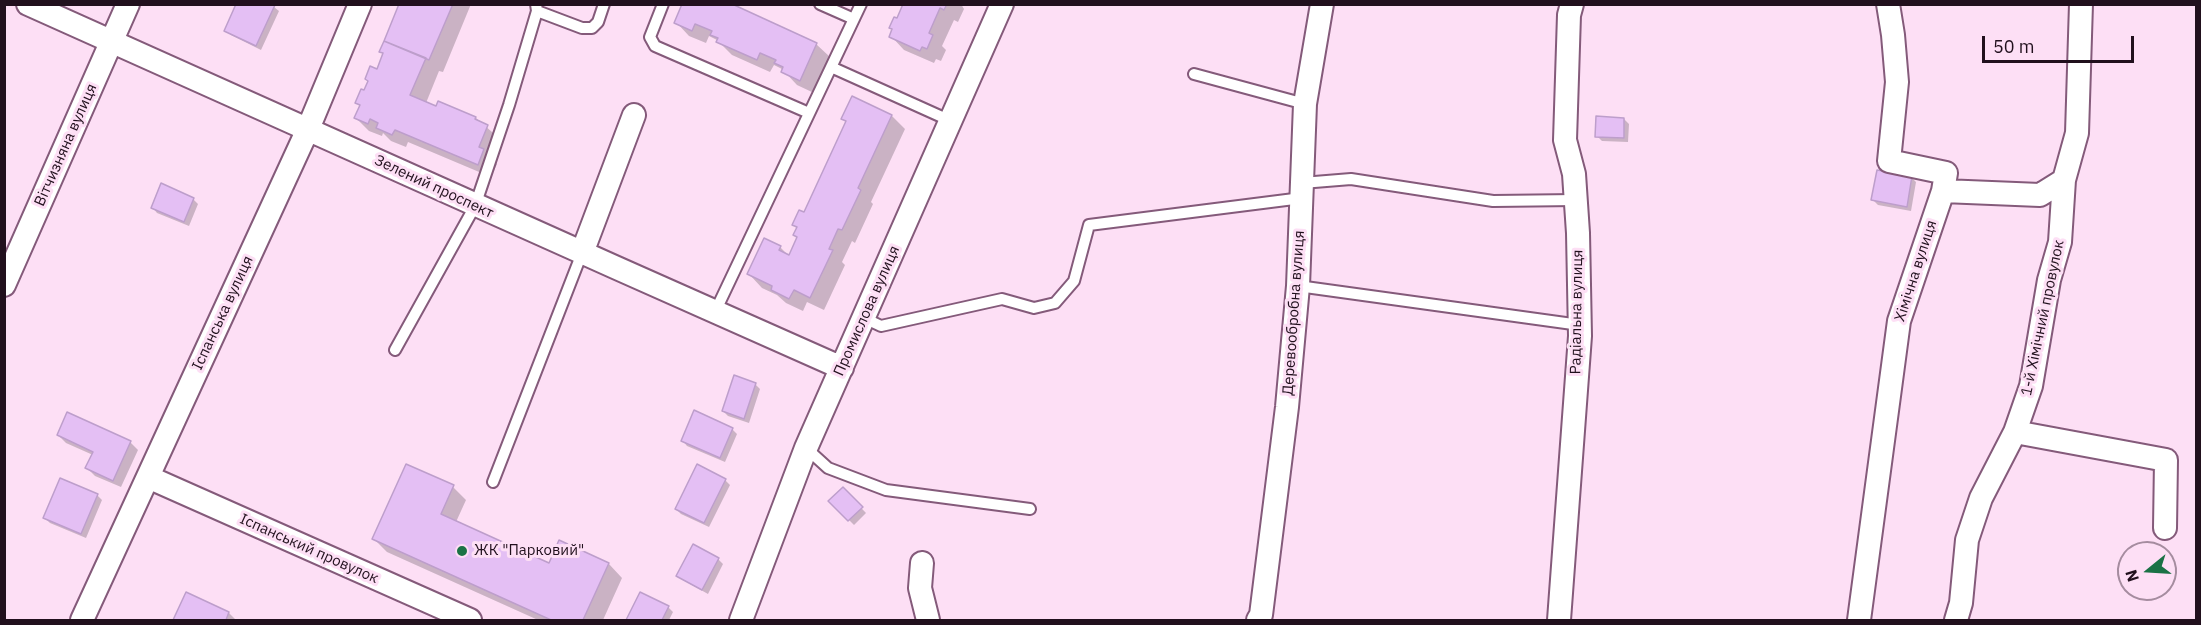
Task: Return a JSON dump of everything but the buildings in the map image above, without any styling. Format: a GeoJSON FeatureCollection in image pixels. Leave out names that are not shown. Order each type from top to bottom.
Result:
{"type":"FeatureCollection","features":[{"type":"Feature","properties":{"kind":"street","name":"Зелений проспект"},"geometry":{"type":"LineString","coordinates":[[28,4],[475,206],[842,368]]}},
{"type":"Feature","properties":{"kind":"street","name":"Вітчизняна вулиця"},"geometry":{"type":"LineString","coordinates":[[4,285],[128,4]]}},
{"type":"Feature","properties":{"kind":"street","name":"Іспанська вулиця"},"geometry":{"type":"LineString","coordinates":[[82,621],[308,129],[360,4]]}},
{"type":"Feature","properties":{"kind":"street","name":"Промислова вулиця"},"geometry":{"type":"LineString","coordinates":[[741,621],[806,448],[1002,4]]}},
{"type":"Feature","properties":{"kind":"street","name":"Деревообробна вулиця"},"geometry":{"type":"LineString","coordinates":[[1258,621],[1261,615],[1287,407],[1298,286],[1305,104],[1322,4]]}},
{"type":"Feature","properties":{"kind":"street","name":"Радіальна вулиця"},"geometry":{"type":"LineString","coordinates":[[1558,621],[1580,324],[1574,174],[1565,140],[1569,15],[1572,4]]}},
{"type":"Feature","properties":{"kind":"street"},"geometry":{"type":"LineString","coordinates":[[1888,4],[1897,82],[1889,161],[1946,173],[1943,191],[2040,195],[2064,180]]}},
{"type":"Feature","properties":{"kind":"street","name":"1-й Хімічний провулок"},"geometry":{"type":"LineString","coordinates":[[1956,621],[1967,540],[1981,498],[2015,432],[2031,386],[2049,280],[2060,242],[2064,180],[2077,133],[2081,4]]}},
{"type":"Feature","properties":{"kind":"street"},"geometry":{"type":"LineString","coordinates":[[582,253],[634,115]]}},
{"type":"Feature","properties":{"kind":"street","name":"Хімічна вулиця"},"geometry":{"type":"LineString","coordinates":[[1859,621],[1899,321],[1943,191]]}},
{"type":"Feature","properties":{"kind":"street"},"geometry":{"type":"LineString","coordinates":[[2015,432],[2166,460],[2165,528]]}},
{"type":"Feature","properties":{"kind":"street","name":"Іспанський провулок"},"geometry":{"type":"LineString","coordinates":[[148,477],[470,621]]}},
{"type":"Feature","properties":{"kind":"street"},"geometry":{"type":"LineString","coordinates":[[922,562],[920,588],[928,621]]}},
{"type":"Feature","properties":{"kind":"lane"},"geometry":{"type":"LineString","coordinates":[[395,350],[475,206],[509,105],[536,8],[582,28],[592,28],[598,22],[604,4]]}},
{"type":"Feature","properties":{"kind":"lane"},"geometry":{"type":"LineString","coordinates":[[663,4],[650,37],[655,46],[809,113]]}},
{"type":"Feature","properties":{"kind":"lane"},"geometry":{"type":"LineString","coordinates":[[820,4],[854,19]]}},
{"type":"Feature","properties":{"kind":"lane"},"geometry":{"type":"LineString","coordinates":[[715,312],[861,4]]}},
{"type":"Feature","properties":{"kind":"lane"},"geometry":{"type":"LineString","coordinates":[[831,67],[951,121]]}},
{"type":"Feature","properties":{"kind":"lane"},"geometry":{"type":"LineString","coordinates":[[1194,74],[1305,104]]}},
{"type":"Feature","properties":{"kind":"lane"},"geometry":{"type":"LineString","coordinates":[[864,318],[881,326],[1002,299],[1034,308],[1054,303],[1074,281],[1089,225],[1302,191],[1351,179],[1493,201],[1576,200]]}},
{"type":"Feature","properties":{"kind":"lane"},"geometry":{"type":"LineString","coordinates":[[493,482],[582,253]]}},
{"type":"Feature","properties":{"kind":"lane"},"geometry":{"type":"LineString","coordinates":[[1298,286],[1580,324]]}},
{"type":"Feature","properties":{"kind":"lane"},"geometry":{"type":"LineString","coordinates":[[806,448],[828,468],[886,490],[1030,509]]}},
{"type":"Feature","properties":{"kind":"place","name":"ЖК \"Парковий\""},"geometry":{"type":"Point","coordinates":[462,551]}}]}
